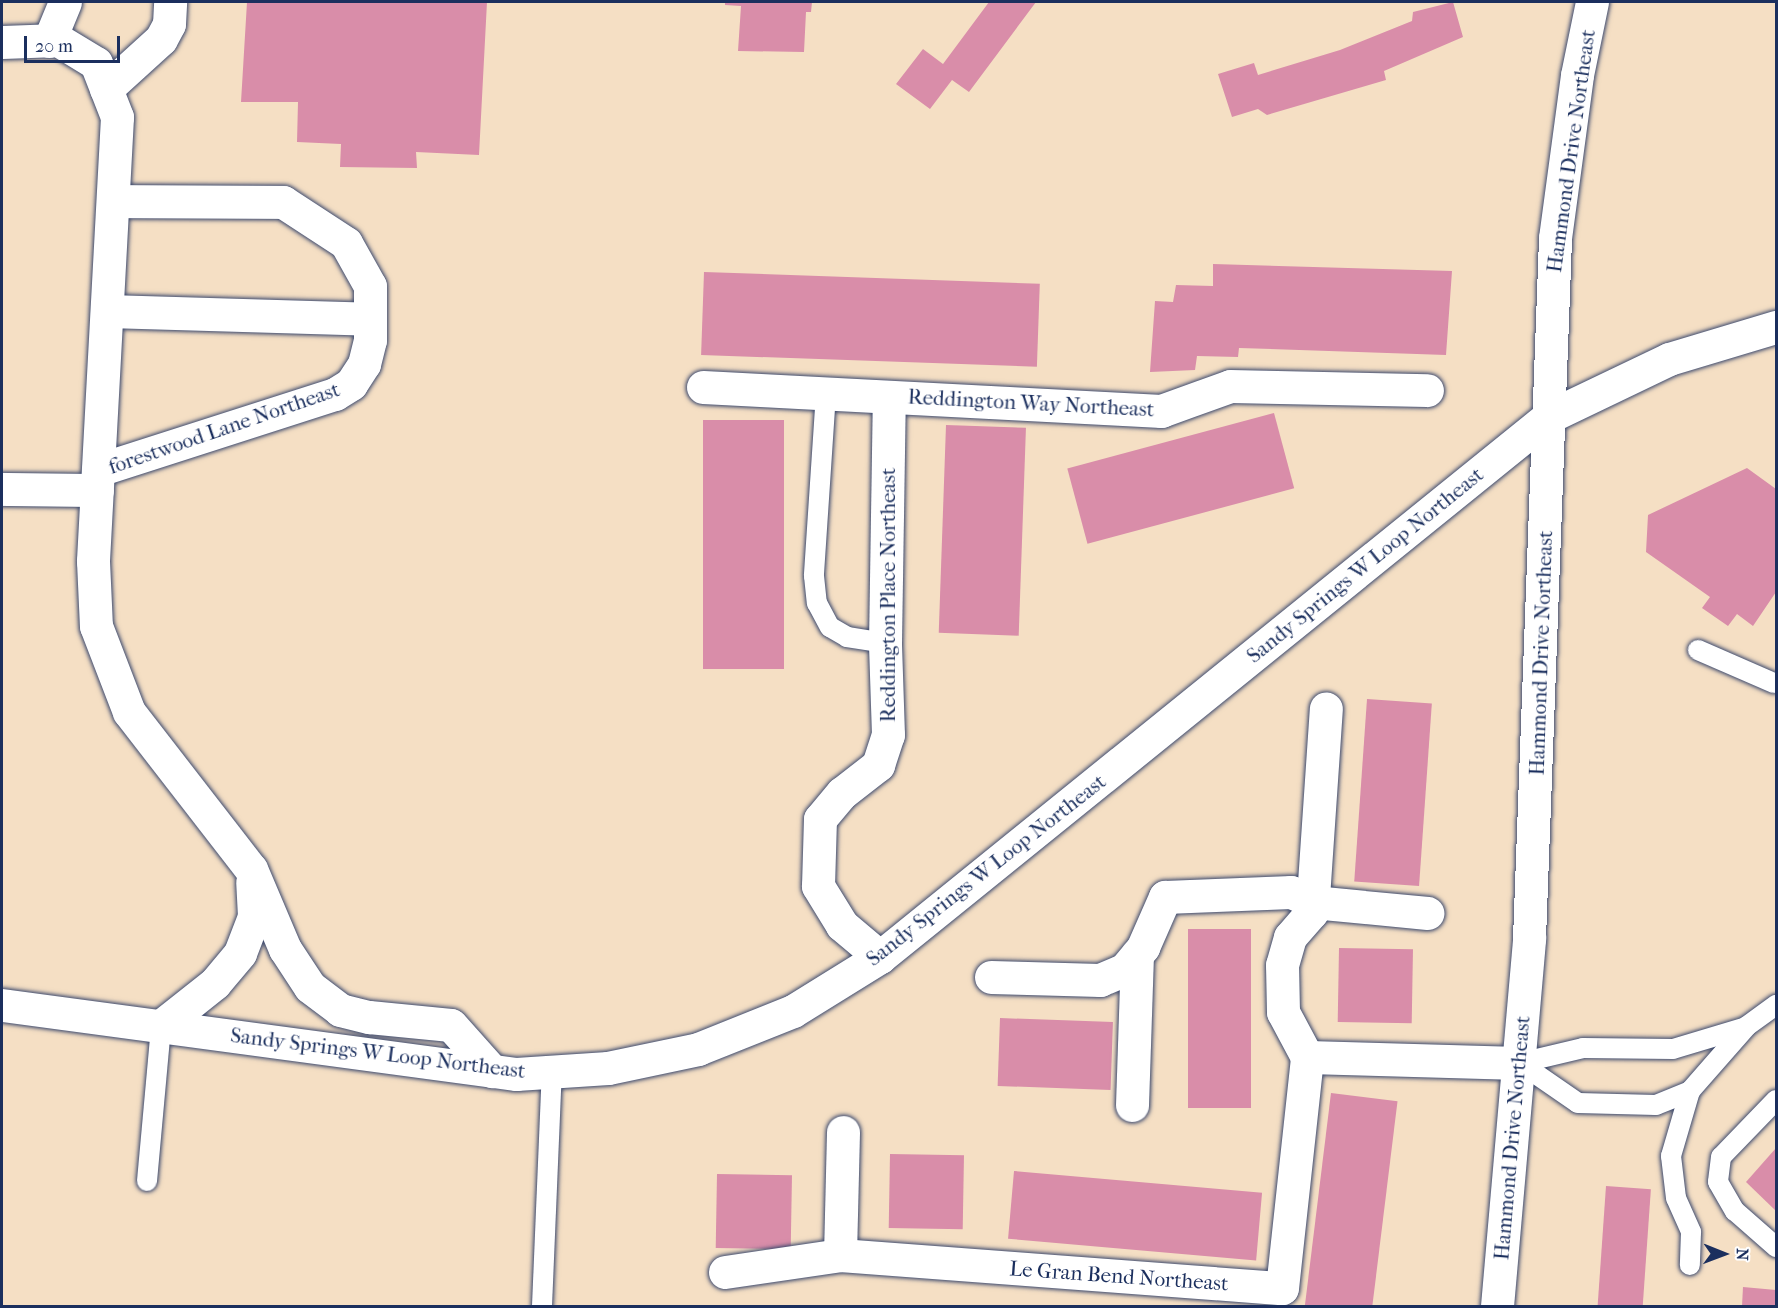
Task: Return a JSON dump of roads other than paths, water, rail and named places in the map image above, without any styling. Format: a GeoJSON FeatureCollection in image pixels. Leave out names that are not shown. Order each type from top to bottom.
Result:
{"type":"FeatureCollection","features":[{"type":"Feature","properties":{"kind":"street"},"geometry":{"type":"LineString","coordinates":[[49,40],[65,2]]}},
{"type":"Feature","properties":{"kind":"street"},"geometry":{"type":"LineString","coordinates":[[106,89],[161,39],[169,24],[170,2]]}},
{"type":"Feature","properties":{"kind":"street","name":"Hammond Drive Northeast"},"geometry":{"type":"LineString","coordinates":[[1497,1306],[1520,1064],[1532,872],[1556,238],[1576,75],[1592,2]]}},
{"type":"Feature","properties":{"kind":"street","name":"forestwood Lane Northeast"},"geometry":{"type":"LineString","coordinates":[[2,42],[58,40],[96,63],[117,117],[93,561],[96,626],[129,712],[251,869],[285,949],[310,987],[330,1004],[369,1017],[451,1025],[492,1071]]}},
{"type":"Feature","properties":{"kind":"street","name":"forestwood Lane Northeast"},"geometry":{"type":"LineString","coordinates":[[2,489],[98,480],[335,394],[351,384],[364,364],[370,319],[370,286],[346,243],[283,202],[113,201]]}},
{"type":"Feature","properties":{"kind":"street"},"geometry":{"type":"LineString","coordinates":[[107,311],[370,319]]}},
{"type":"Feature","properties":{"kind":"street","name":"Sandy Springs W Loop Northeast"},"geometry":{"type":"LineString","coordinates":[[2,1005],[492,1071],[552,1072],[608,1068],[698,1049],[793,1011],[880,957],[1548,417],[1669,359],[1776,327]]}},
{"type":"Feature","properties":{"kind":"street","name":"Reddington Way Northeast"},"geometry":{"type":"LineString","coordinates":[[703,387],[1161,411],[1230,386],[1427,390]]}},
{"type":"Feature","properties":{"kind":"street","name":"Reddington Place Northeast"},"geometry":{"type":"LineString","coordinates":[[880,957],[842,925],[818,886],[820,819],[842,793],[878,765],[888,735],[885,643],[889,397]]}},
{"type":"Feature","properties":{"kind":"street"},"geometry":{"type":"LineString","coordinates":[[1326,708],[1312,912],[1290,937],[1282,965],[1283,1012],[1307,1057],[1520,1064]]}},
{"type":"Feature","properties":{"kind":"street"},"geometry":{"type":"LineString","coordinates":[[161,1026],[215,983],[240,952],[254,916],[251,869]]}},
{"type":"Feature","properties":{"kind":"street"},"geometry":{"type":"LineString","coordinates":[[991,977],[1100,980],[1124,970],[1137,955],[1165,897],[1291,892],[1312,902],[1427,913]]}},
{"type":"Feature","properties":{"kind":"street"},"geometry":{"type":"LineString","coordinates":[[1132,1106],[1137,955]]}},
{"type":"Feature","properties":{"kind":"street","name":"Le Gran Bend Northeast"},"geometry":{"type":"LineString","coordinates":[[725,1272],[840,1255],[1282,1288],[1307,1057]]}},
{"type":"Feature","properties":{"kind":"street"},"geometry":{"type":"LineString","coordinates":[[840,1255],[843,1132]]}},
{"type":"Feature","properties":{"kind":"lane"},"geometry":{"type":"LineString","coordinates":[[826,393],[814,576],[817,603],[830,627],[838,632],[885,643]]}},
{"type":"Feature","properties":{"kind":"lane"},"geometry":{"type":"LineString","coordinates":[[1698,651],[1774,683]]}},
{"type":"Feature","properties":{"kind":"lane"},"geometry":{"type":"LineString","coordinates":[[1690,1265],[1690,1232],[1676,1198],[1671,1156],[1690,1091],[1747,1026],[1776,1005]]}},
{"type":"Feature","properties":{"kind":"lane"},"geometry":{"type":"LineString","coordinates":[[147,1181],[161,1026]]}},
{"type":"Feature","properties":{"kind":"lane"},"geometry":{"type":"LineString","coordinates":[[1520,1064],[1583,1048],[1673,1049],[1747,1026]]}},
{"type":"Feature","properties":{"kind":"lane"},"geometry":{"type":"LineString","coordinates":[[1520,1064],[1578,1103],[1656,1105],[1690,1091]]}},
{"type":"Feature","properties":{"kind":"lane"},"geometry":{"type":"LineString","coordinates":[[542,1306],[552,1072]]}},
{"type":"Feature","properties":{"kind":"lane"},"geometry":{"type":"LineString","coordinates":[[1776,1100],[1721,1157],[1718,1182],[1735,1211],[1776,1247]]}}]}
